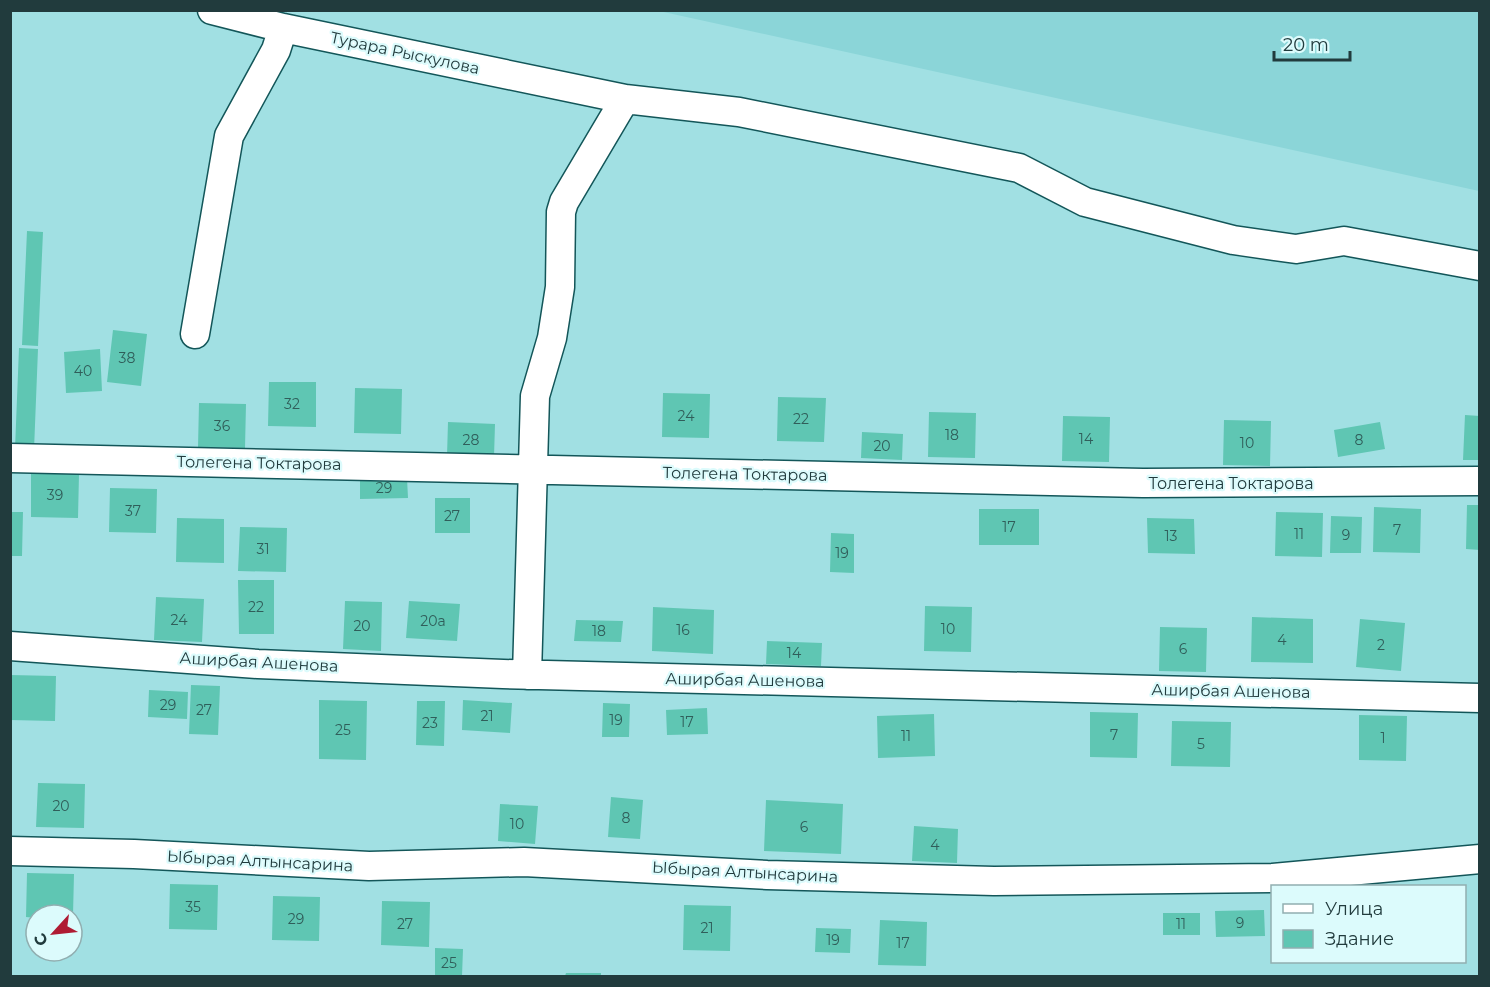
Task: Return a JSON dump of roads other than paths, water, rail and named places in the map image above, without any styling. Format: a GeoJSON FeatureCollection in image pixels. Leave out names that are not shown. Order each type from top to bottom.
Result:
{"type":"FeatureCollection","features":[{"type":"Feature","properties":{"kind":"street","name":"Турара Рыскулова"},"geometry":{"type":"LineString","coordinates":[[212,10],[283,28],[611,96],[739,112],[1019,168],[1085,202],[1233,240],[1296,249],[1344,241],[1479,266]]}},
{"type":"Feature","properties":{"kind":"street"},"geometry":{"type":"LineString","coordinates":[[195,334],[229,136],[276,50],[283,28]]}},
{"type":"Feature","properties":{"kind":"street"},"geometry":{"type":"LineString","coordinates":[[527,675],[531,470],[535,396],[552,338],[560,287],[561,212],[611,96]]}},
{"type":"Feature","properties":{"kind":"street","name":"Толегена Токтарова"},"geometry":{"type":"LineString","coordinates":[[10,458],[1143,483],[1479,481]]}},
{"type":"Feature","properties":{"kind":"street","name":"Аширбая Ашенова"},"geometry":{"type":"LineString","coordinates":[[10,646],[258,664],[527,675],[1479,698]]}},
{"type":"Feature","properties":{"kind":"street","name":"Ыбырая Алтынсарина"},"geometry":{"type":"LineString","coordinates":[[10,851],[134,854],[369,866],[524,862],[767,875],[994,881],[1273,878],[1479,858]]}}]}
